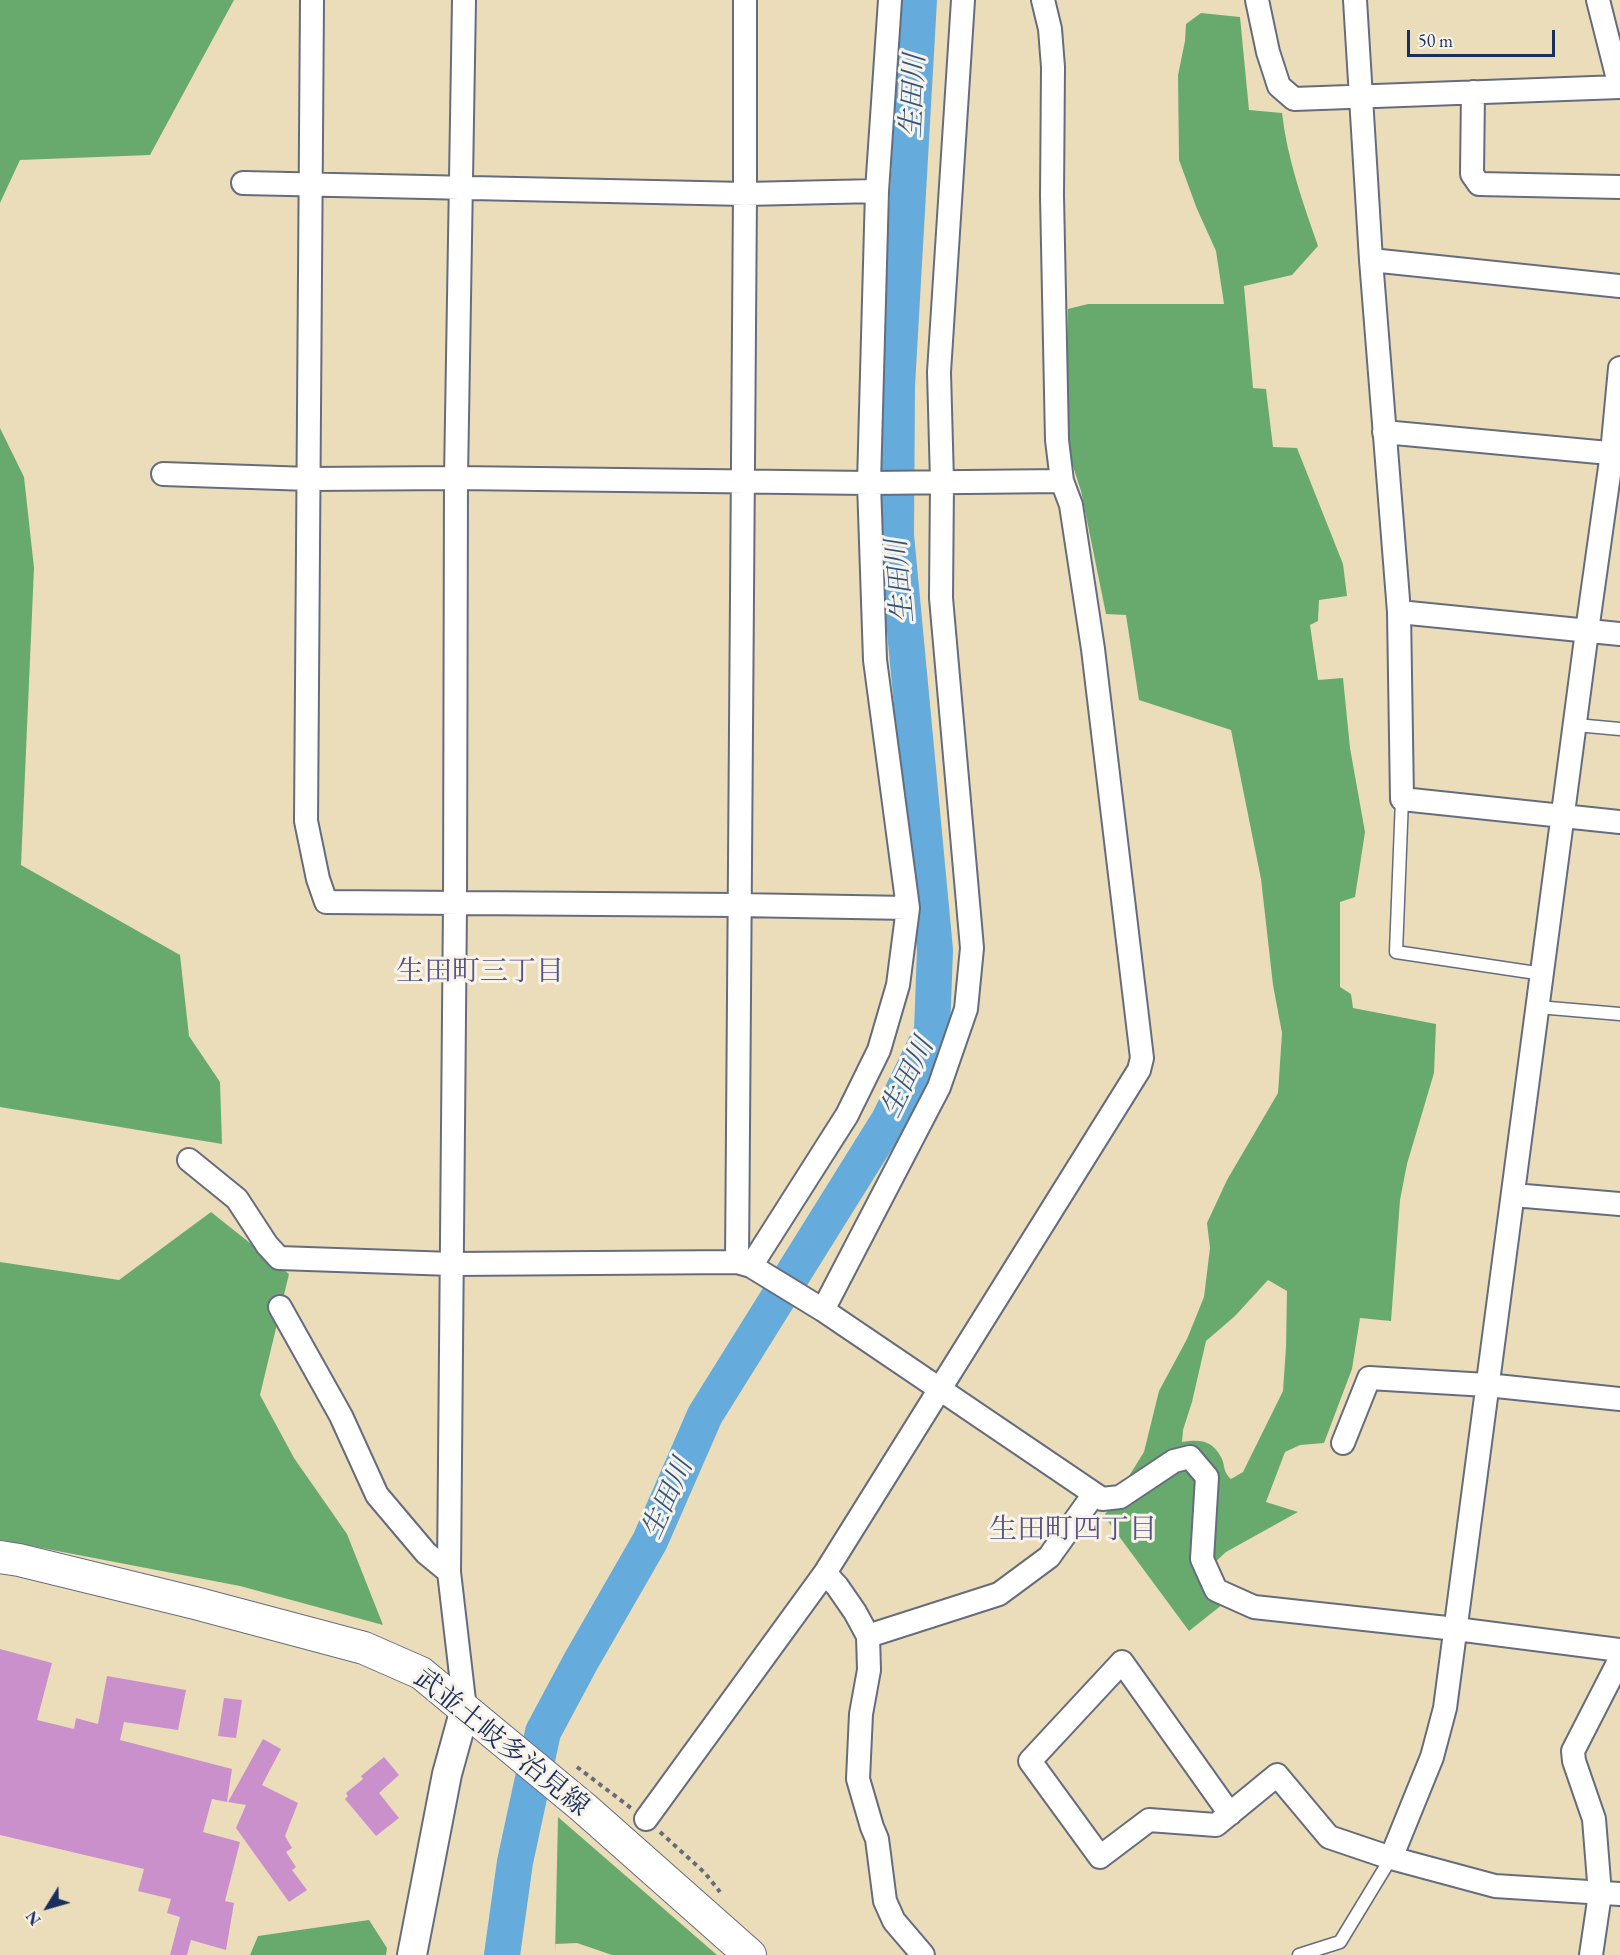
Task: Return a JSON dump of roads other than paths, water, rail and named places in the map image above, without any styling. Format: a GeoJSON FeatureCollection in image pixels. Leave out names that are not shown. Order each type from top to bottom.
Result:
{"type":"FeatureCollection","features":[{"type":"Feature","properties":{"kind":"main road","name":"武並土岐多治見線"},"geometry":{"type":"LineString","coordinates":[[0,1557],[195,1603],[364,1648],[421,1673],[584,1808],[750,1955]]}},
{"type":"Feature","properties":{"kind":"street"},"geometry":{"type":"LineString","coordinates":[[312,0],[306,821],[318,879],[327,902],[738,905],[908,909]]}},
{"type":"Feature","properties":{"kind":"street"},"geometry":{"type":"LineString","coordinates":[[412,1955],[447,1774],[465,1709],[449,1572],[456,477],[464,0]]}},
{"type":"Feature","properties":{"kind":"street"},"geometry":{"type":"LineString","coordinates":[[744,1264],[738,905],[745,0]]}},
{"type":"Feature","properties":{"kind":"street"},"geometry":{"type":"LineString","coordinates":[[744,1264],[847,1115],[879,1050],[898,985],[908,909],[875,660],[869,483],[877,191],[890,0]]}},
{"type":"Feature","properties":{"kind":"street"},"geometry":{"type":"LineString","coordinates":[[823,1310],[939,1087],[966,1009],[972,948],[941,597],[942,481],[939,372],[963,0]]}},
{"type":"Feature","properties":{"kind":"street"},"geometry":{"type":"LineString","coordinates":[[646,1819],[825,1573],[1132,1080],[1142,1058],[1093,649],[1071,505],[1062,481],[1057,440],[1052,196],[1053,67],[1050,29],[1043,0]]}},
{"type":"Feature","properties":{"kind":"street"},"geometry":{"type":"LineString","coordinates":[[1257,0],[1268,52],[1279,86],[1294,99],[1620,87],[1599,0]]}},
{"type":"Feature","properties":{"kind":"street"},"geometry":{"type":"LineString","coordinates":[[1355,0],[1371,260],[1399,612],[1402,799],[1563,818],[1620,822]]}},
{"type":"Feature","properties":{"kind":"street"},"geometry":{"type":"LineString","coordinates":[[1473,92],[1472,174],[1479,184],[1620,187]]}},
{"type":"Feature","properties":{"kind":"street"},"geometry":{"type":"LineString","coordinates":[[243,183],[745,194],[877,191]]}},
{"type":"Feature","properties":{"kind":"street"},"geometry":{"type":"LineString","coordinates":[[1371,260],[1620,286]]}},
{"type":"Feature","properties":{"kind":"street"},"geometry":{"type":"LineString","coordinates":[[1391,1858],[1432,1757],[1446,1708],[1587,631],[1616,454],[1620,368]]}},
{"type":"Feature","properties":{"kind":"street"},"geometry":{"type":"LineString","coordinates":[[1384,432],[1616,454]]}},
{"type":"Feature","properties":{"kind":"street"},"geometry":{"type":"LineString","coordinates":[[163,474],[309,479],[456,477],[869,483],[1062,481]]}},
{"type":"Feature","properties":{"kind":"street"},"geometry":{"type":"LineString","coordinates":[[1399,612],[1620,634]]}},
{"type":"Feature","properties":{"kind":"street"},"geometry":{"type":"LineString","coordinates":[[189,1160],[237,1198],[267,1245],[279,1258],[452,1263],[744,1264],[823,1310],[1102,1499],[1120,1497],[1174,1461],[1190,1456],[1207,1476],[1202,1559],[1216,1590],[1254,1607],[1620,1650],[1617,1665],[1573,1751],[1574,1761],[1594,1819],[1610,1894],[1591,1955]]}},
{"type":"Feature","properties":{"kind":"street"},"geometry":{"type":"LineString","coordinates":[[1513,1195],[1620,1204]]}},
{"type":"Feature","properties":{"kind":"street"},"geometry":{"type":"LineString","coordinates":[[280,1307],[341,1416],[377,1495],[426,1553],[449,1572]]}},
{"type":"Feature","properties":{"kind":"street"},"geometry":{"type":"LineString","coordinates":[[1343,1443],[1369,1378],[1487,1385],[1620,1399]]}},
{"type":"Feature","properties":{"kind":"street"},"geometry":{"type":"LineString","coordinates":[[868,1636],[999,1594],[1048,1557],[1094,1494]]}},
{"type":"Feature","properties":{"kind":"street"},"geometry":{"type":"LineString","coordinates":[[825,1573],[855,1611],[868,1636],[869,1670],[861,1714],[858,1779],[877,1839],[885,1901],[894,1922],[923,1955]]}},
{"type":"Feature","properties":{"kind":"street"},"geometry":{"type":"LineString","coordinates":[[1230,1814],[1122,1662],[1030,1761],[1100,1857],[1149,1820],[1216,1825],[1230,1814],[1277,1775],[1329,1837],[1391,1858],[1495,1886],[1610,1894]]}},
{"type":"Feature","properties":{"kind":"lane"},"geometry":{"type":"LineString","coordinates":[[1576,725],[1620,729]]}},
{"type":"Feature","properties":{"kind":"lane"},"geometry":{"type":"LineString","coordinates":[[1402,799],[1395,952],[1543,974]]}},
{"type":"Feature","properties":{"kind":"lane"},"geometry":{"type":"LineString","coordinates":[[1538,1006],[1620,1014]]}},
{"type":"Feature","properties":{"kind":"lane"},"geometry":{"type":"LineString","coordinates":[[1299,1955],[1340,1942],[1391,1858]]}},
{"type":"Feature","properties":{"kind":"waterway","name":"生田川"},"geometry":{"type":"LineString","coordinates":[[502,1955],[515,1862],[543,1732],[650,1541],[705,1415],[889,1120],[932,1031],[935,950],[896,535],[897,386],[919,0]]}},
{"type":"Feature","properties":{"kind":"district","name":"生田町三丁目"},"geometry":{"type":"Point","coordinates":[480,972]}},
{"type":"Feature","properties":{"kind":"district","name":"生田町四丁目"},"geometry":{"type":"Point","coordinates":[1073,1530]}}]}
